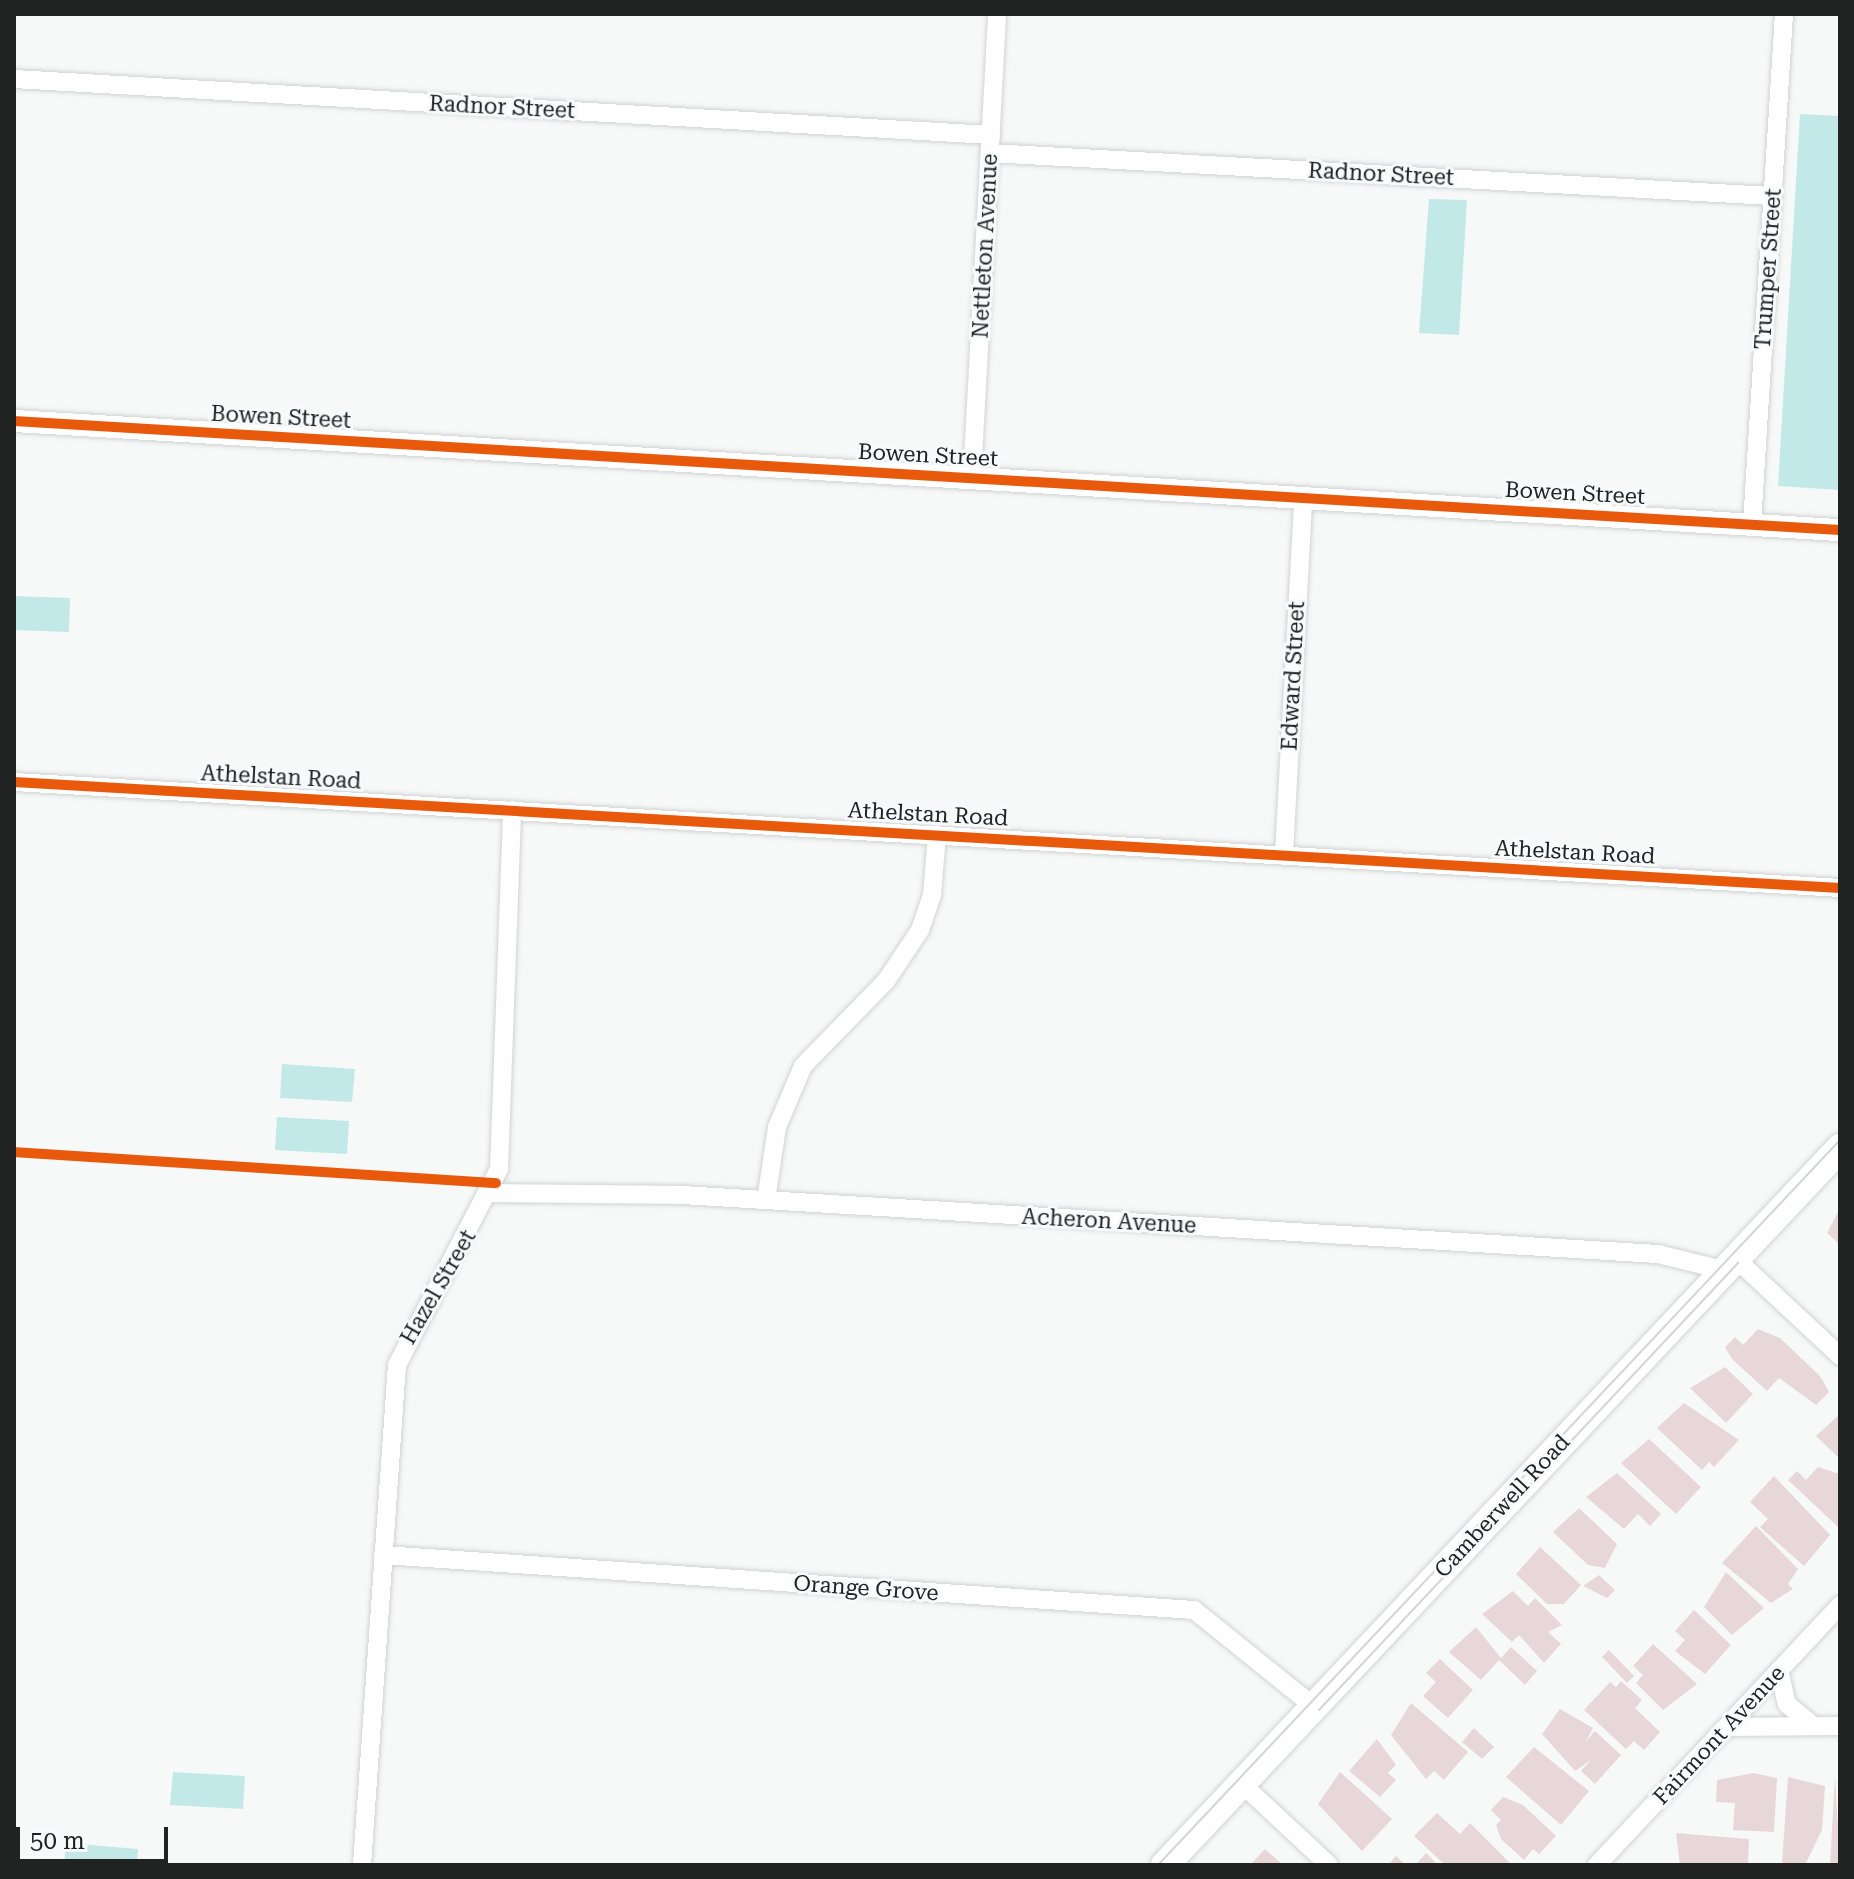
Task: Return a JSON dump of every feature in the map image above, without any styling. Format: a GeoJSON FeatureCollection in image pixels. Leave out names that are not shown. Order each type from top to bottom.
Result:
{"type":"FeatureCollection","features":[{"type":"Feature","properties":{"kind":"main road","name":"Camberwell Road"},"geometry":{"type":"LineString","coordinates":[[1165,1865],[1840,1148]]}},
{"type":"Feature","properties":{"kind":"street","name":"Nettleton Avenue"},"geometry":{"type":"LineString","coordinates":[[972,478],[997,14]]}},
{"type":"Feature","properties":{"kind":"street","name":"Trumper Street"},"geometry":{"type":"LineString","coordinates":[[1752,524],[1784,14]]}},
{"type":"Feature","properties":{"kind":"street","name":"Radnor Street"},"geometry":{"type":"LineString","coordinates":[[14,79],[1772,196]]}},
{"type":"Feature","properties":{"kind":"street","name":"Bowen Street"},"geometry":{"type":"LineString","coordinates":[[14,421],[1840,530]]}},
{"type":"Feature","properties":{"kind":"street","name":"Edward Street"},"geometry":{"type":"LineString","coordinates":[[1284,854],[1303,498]]}},
{"type":"Feature","properties":{"kind":"street","name":"Athelstan Road"},"geometry":{"type":"LineString","coordinates":[[14,782],[1840,888]]}},
{"type":"Feature","properties":{"kind":"street","name":"Hazel Street"},"geometry":{"type":"LineString","coordinates":[[362,1865],[399,1355],[492,1193],[512,810]]}},
{"type":"Feature","properties":{"kind":"street"},"geometry":{"type":"LineString","coordinates":[[766,1200],[777,1127],[803,1066],[886,981],[920,930],[932,895],[937,834]]}},
{"type":"Feature","properties":{"kind":"street","name":"Acheron Avenue"},"geometry":{"type":"LineString","coordinates":[[492,1193],[766,1200],[1658,1254],[1729,1264]]}},
{"type":"Feature","properties":{"kind":"street"},"geometry":{"type":"LineString","coordinates":[[1729,1264],[1840,1356]]}},
{"type":"Feature","properties":{"kind":"street","name":"Orange Grove"},"geometry":{"type":"LineString","coordinates":[[383,1555],[1194,1610],[1314,1707]]}},
{"type":"Feature","properties":{"kind":"street","name":"Fairmont Avenue"},"geometry":{"type":"LineString","coordinates":[[1597,1865],[1840,1605]]}},
{"type":"Feature","properties":{"kind":"street"},"geometry":{"type":"LineString","coordinates":[[1779,1670],[1787,1704],[1813,1725]]}},
{"type":"Feature","properties":{"kind":"street"},"geometry":{"type":"LineString","coordinates":[[1726,1728],[1747,1721],[1840,1726]]}},
{"type":"Feature","properties":{"kind":"street"},"geometry":{"type":"LineString","coordinates":[[1241,1783],[1329,1865]]}},
{"type":"Feature","properties":{"kind":"shaded area"},"geometry":{"type":"Polygon","coordinates":[[[1800,114],[1840,116],[1840,490],[1778,486],[1800,114]]]}},
{"type":"Feature","properties":{"kind":"shaded area"},"geometry":{"type":"Polygon","coordinates":[[[1429,199],[1467,200],[1459,335],[1419,333],[1429,199]]]}},
{"type":"Feature","properties":{"kind":"shaded area"},"geometry":{"type":"Polygon","coordinates":[[[14,596],[70,598],[69,632],[14,630],[14,596]]]}},
{"type":"Feature","properties":{"kind":"shaded area"},"geometry":{"type":"Polygon","coordinates":[[[282,1064],[355,1069],[352,1102],[280,1098],[282,1064]]]}},
{"type":"Feature","properties":{"kind":"shaded area"},"geometry":{"type":"Polygon","coordinates":[[[277,1117],[349,1121],[347,1154],[275,1150],[277,1117]]]}},
{"type":"Feature","properties":{"kind":"shaded area"},"geometry":{"type":"Polygon","coordinates":[[[173,1772],[245,1776],[243,1809],[170,1805],[173,1772]]]}},
{"type":"Feature","properties":{"kind":"shaded area"},"geometry":{"type":"Polygon","coordinates":[[[66,1843],[138,1849],[137,1865],[64,1865],[66,1843]]]}},
{"type":"Feature","properties":{"kind":"building"},"geometry":{"type":"Polygon","coordinates":[[[1840,1208],[1840,1245],[1827,1233],[1840,1208]]]}},
{"type":"Feature","properties":{"kind":"building"},"geometry":{"type":"Polygon","coordinates":[[[1758,1329],[1780,1338],[1820,1376],[1829,1392],[1816,1405],[1779,1378],[1767,1391],[1732,1359],[1725,1347],[1735,1337],[1743,1345],[1758,1329]]]}},
{"type":"Feature","properties":{"kind":"building"},"geometry":{"type":"Polygon","coordinates":[[[1725,1367],[1753,1394],[1726,1423],[1690,1388],[1725,1367]]]}},
{"type":"Feature","properties":{"kind":"building"},"geometry":{"type":"Polygon","coordinates":[[[1684,1403],[1739,1440],[1714,1467],[1709,1462],[1702,1470],[1657,1428],[1684,1403]]]}},
{"type":"Feature","properties":{"kind":"building"},"geometry":{"type":"Polygon","coordinates":[[[1840,1414],[1840,1459],[1816,1436],[1840,1414]]]}},
{"type":"Feature","properties":{"kind":"building"},"geometry":{"type":"Polygon","coordinates":[[[1649,1439],[1701,1487],[1676,1514],[1621,1463],[1649,1439]]]}},
{"type":"Feature","properties":{"kind":"building"},"geometry":{"type":"Polygon","coordinates":[[[1818,1467],[1840,1474],[1838,1527],[1788,1480],[1797,1471],[1806,1480],[1818,1467]]]}},
{"type":"Feature","properties":{"kind":"building"},"geometry":{"type":"Polygon","coordinates":[[[1617,1473],[1661,1514],[1650,1526],[1638,1514],[1624,1529],[1586,1497],[1617,1473]]]}},
{"type":"Feature","properties":{"kind":"building"},"geometry":{"type":"Polygon","coordinates":[[[1774,1476],[1830,1535],[1804,1566],[1760,1527],[1768,1519],[1750,1502],[1774,1476]]]}},
{"type":"Feature","properties":{"kind":"building"},"geometry":{"type":"Polygon","coordinates":[[[1579,1508],[1617,1544],[1605,1568],[1588,1565],[1553,1532],[1579,1508]]]}},
{"type":"Feature","properties":{"kind":"building"},"geometry":{"type":"Polygon","coordinates":[[[1756,1526],[1798,1569],[1788,1584],[1793,1589],[1771,1603],[1722,1563],[1756,1526]]]}},
{"type":"Feature","properties":{"kind":"building"},"geometry":{"type":"Polygon","coordinates":[[[1540,1547],[1581,1585],[1564,1604],[1547,1604],[1516,1574],[1540,1547]]]}},
{"type":"Feature","properties":{"kind":"building"},"geometry":{"type":"Polygon","coordinates":[[[1726,1572],[1764,1608],[1732,1635],[1704,1607],[1726,1572]]]}},
{"type":"Feature","properties":{"kind":"building"},"geometry":{"type":"Polygon","coordinates":[[[1599,1575],[1615,1590],[1607,1598],[1583,1586],[1599,1575]]]}},
{"type":"Feature","properties":{"kind":"building"},"geometry":{"type":"Polygon","coordinates":[[[1513,1591],[1528,1606],[1535,1598],[1562,1625],[1548,1632],[1561,1644],[1544,1663],[1519,1635],[1512,1642],[1482,1614],[1513,1591]]]}},
{"type":"Feature","properties":{"kind":"building"},"geometry":{"type":"Polygon","coordinates":[[[1694,1610],[1731,1645],[1705,1674],[1675,1651],[1685,1640],[1675,1631],[1694,1610]]]}},
{"type":"Feature","properties":{"kind":"building"},"geometry":{"type":"Polygon","coordinates":[[[1476,1627],[1501,1658],[1511,1647],[1537,1671],[1525,1685],[1499,1660],[1481,1680],[1449,1652],[1476,1627]]]}},
{"type":"Feature","properties":{"kind":"building"},"geometry":{"type":"Polygon","coordinates":[[[1653,1644],[1697,1684],[1663,1710],[1636,1683],[1643,1675],[1633,1666],[1653,1644]]]}},
{"type":"Feature","properties":{"kind":"building"},"geometry":{"type":"Polygon","coordinates":[[[1609,1650],[1634,1676],[1627,1683],[1602,1657],[1609,1650]]]}},
{"type":"Feature","properties":{"kind":"building"},"geometry":{"type":"Polygon","coordinates":[[[1440,1659],[1473,1690],[1448,1718],[1423,1696],[1436,1682],[1426,1673],[1440,1659]]]}},
{"type":"Feature","properties":{"kind":"building"},"geometry":{"type":"Polygon","coordinates":[[[1621,1681],[1642,1700],[1635,1708],[1660,1732],[1644,1750],[1634,1741],[1626,1749],[1584,1710],[1610,1682],[1616,1687],[1621,1681]]]}},
{"type":"Feature","properties":{"kind":"building"},"geometry":{"type":"Polygon","coordinates":[[[1411,1703],[1468,1752],[1444,1780],[1434,1771],[1426,1779],[1391,1735],[1411,1703]]]}},
{"type":"Feature","properties":{"kind":"building"},"geometry":{"type":"Polygon","coordinates":[[[1560,1709],[1593,1728],[1586,1741],[1595,1731],[1621,1755],[1595,1784],[1581,1771],[1591,1760],[1575,1771],[1542,1734],[1560,1709]]]}},
{"type":"Feature","properties":{"kind":"building"},"geometry":{"type":"Polygon","coordinates":[[[1474,1728],[1494,1747],[1482,1759],[1462,1742],[1474,1728]]]}},
{"type":"Feature","properties":{"kind":"building"},"geometry":{"type":"Polygon","coordinates":[[[1377,1739],[1396,1765],[1388,1773],[1396,1780],[1380,1797],[1349,1771],[1377,1739]]]}},
{"type":"Feature","properties":{"kind":"building"},"geometry":{"type":"Polygon","coordinates":[[[1534,1747],[1589,1791],[1561,1825],[1506,1777],[1534,1747]]]}},
{"type":"Feature","properties":{"kind":"building"},"geometry":{"type":"Polygon","coordinates":[[[1340,1772],[1392,1819],[1362,1851],[1318,1804],[1340,1772]]]}},
{"type":"Feature","properties":{"kind":"building"},"geometry":{"type":"Polygon","coordinates":[[[1753,1773],[1777,1778],[1774,1832],[1733,1830],[1735,1803],[1716,1802],[1717,1780],[1753,1773]]]}},
{"type":"Feature","properties":{"kind":"building"},"geometry":{"type":"Polygon","coordinates":[[[1788,1777],[1825,1786],[1822,1830],[1805,1865],[1782,1863],[1788,1777]]]}},
{"type":"Feature","properties":{"kind":"building"},"geometry":{"type":"Polygon","coordinates":[[[1835,1777],[1840,1865],[1830,1865],[1835,1777]]]}},
{"type":"Feature","properties":{"kind":"building"},"geometry":{"type":"Polygon","coordinates":[[[1503,1797],[1523,1805],[1556,1836],[1539,1854],[1533,1849],[1524,1860],[1501,1839],[1496,1825],[1501,1820],[1491,1810],[1503,1797]]]}},
{"type":"Feature","properties":{"kind":"building"},"geometry":{"type":"Polygon","coordinates":[[[1437,1813],[1460,1834],[1470,1823],[1512,1865],[1445,1865],[1414,1836],[1437,1813]]]}},
{"type":"Feature","properties":{"kind":"building"},"geometry":{"type":"Polygon","coordinates":[[[1676,1833],[1749,1839],[1748,1865],[1680,1865],[1676,1833]]]}},
{"type":"Feature","properties":{"kind":"building"},"geometry":{"type":"Polygon","coordinates":[[[1265,1849],[1283,1865],[1250,1865],[1265,1849]]]}},
{"type":"Feature","properties":{"kind":"building"},"geometry":{"type":"Polygon","coordinates":[[[1426,1853],[1438,1865],[1415,1865],[1426,1853]]]}},
{"type":"Feature","properties":{"kind":"building"},"geometry":{"type":"Polygon","coordinates":[[[1396,1856],[1406,1865],[1388,1865],[1396,1856]]]}},
{"type":"Feature","properties":{"kind":"tram line"},"geometry":{"type":"LineString","coordinates":[[1158,1865],[1840,1140]]}},
{"type":"Feature","properties":{"kind":"tram line"},"geometry":{"type":"LineString","coordinates":[[1319,1710],[1738,1263]]}},
{"type":"Feature","properties":{"kind":"cycle path"},"geometry":{"type":"LineString","coordinates":[[14,421],[1840,530]]}},
{"type":"Feature","properties":{"kind":"cycle path"},"geometry":{"type":"LineString","coordinates":[[14,782],[1840,888]]}},
{"type":"Feature","properties":{"kind":"cycle path"},"geometry":{"type":"LineString","coordinates":[[14,1152],[496,1183]]}}]}
